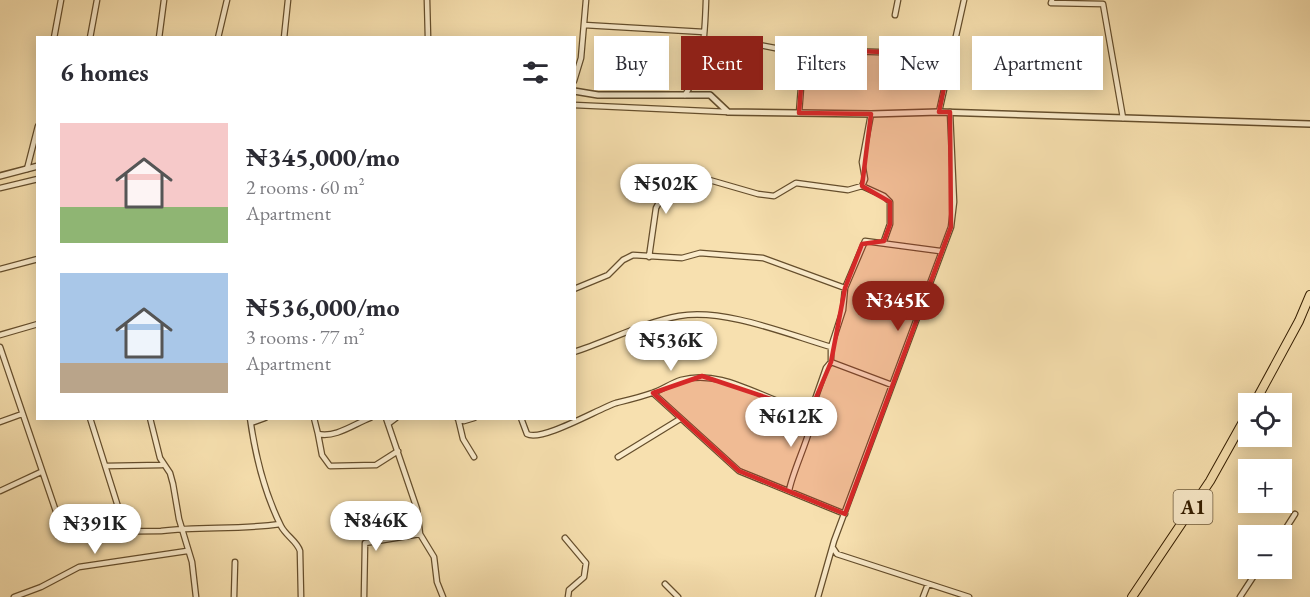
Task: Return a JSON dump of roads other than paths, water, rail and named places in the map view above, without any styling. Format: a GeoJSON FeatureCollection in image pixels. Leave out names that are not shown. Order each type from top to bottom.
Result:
{"type":"FeatureCollection","features":[{"type":"Feature","properties":{"kind":"highway"},"geometry":{"type":"LineString","coordinates":[[1260,393],[1299,321],[1310,295]]}},
{"type":"Feature","properties":{"kind":"highway","name":"A1"},"geometry":{"type":"LineString","coordinates":[[1132,597],[1210,481],[1238,431]]}},
{"type":"Feature","properties":{"kind":"street"},"geometry":{"type":"LineString","coordinates":[[54,36],[61,0]]}},
{"type":"Feature","properties":{"kind":"street"},"geometry":{"type":"LineString","coordinates":[[90,36],[98,0]]}},
{"type":"Feature","properties":{"kind":"street"},"geometry":{"type":"LineString","coordinates":[[159,36],[164,0]]}},
{"type":"Feature","properties":{"kind":"street"},"geometry":{"type":"LineString","coordinates":[[218,36],[227,0]]}},
{"type":"Feature","properties":{"kind":"street"},"geometry":{"type":"LineString","coordinates":[[284,36],[288,0]]}},
{"type":"Feature","properties":{"kind":"street"},"geometry":{"type":"LineString","coordinates":[[427,0],[428,36]]}},
{"type":"Feature","properties":{"kind":"street"},"geometry":{"type":"LineString","coordinates":[[576,74],[581,58],[586,0]]}},
{"type":"Feature","properties":{"kind":"street"},"geometry":{"type":"LineString","coordinates":[[704,36],[707,21],[706,0]]}},
{"type":"Feature","properties":{"kind":"street"},"geometry":{"type":"LineString","coordinates":[[895,15],[898,0]]}},
{"type":"Feature","properties":{"kind":"street"},"geometry":{"type":"LineString","coordinates":[[956,36],[964,0]]}},
{"type":"Feature","properties":{"kind":"street"},"geometry":{"type":"LineString","coordinates":[[1052,0],[1051,3],[1103,4],[1124,118]]}},
{"type":"Feature","properties":{"kind":"street"},"geometry":{"type":"LineString","coordinates":[[584,25],[704,32]]}},
{"type":"Feature","properties":{"kind":"street"},"geometry":{"type":"LineString","coordinates":[[685,95],[689,90]]}},
{"type":"Feature","properties":{"kind":"street"},"geometry":{"type":"LineString","coordinates":[[799,113],[801,90]]}},
{"type":"Feature","properties":{"kind":"street"},"geometry":{"type":"LineString","coordinates":[[939,112],[944,90]]}},
{"type":"Feature","properties":{"kind":"street"},"geometry":{"type":"LineString","coordinates":[[576,92],[598,95],[710,95],[728,112]]}},
{"type":"Feature","properties":{"kind":"street"},"geometry":{"type":"LineString","coordinates":[[576,105],[728,112],[871,114],[950,112],[1310,124]]}},
{"type":"Feature","properties":{"kind":"street"},"geometry":{"type":"LineString","coordinates":[[818,597],[891,385],[940,250],[951,227],[954,202],[950,112]]}},
{"type":"Feature","properties":{"kind":"street"},"geometry":{"type":"LineString","coordinates":[[862,186],[865,179],[862,162],[871,114]]}},
{"type":"Feature","properties":{"kind":"street"},"geometry":{"type":"LineString","coordinates":[[27,169],[36,134]]}},
{"type":"Feature","properties":{"kind":"street"},"geometry":{"type":"LineString","coordinates":[[0,176],[36,167]]}},
{"type":"Feature","properties":{"kind":"street"},"geometry":{"type":"LineString","coordinates":[[0,188],[36,179]]}},
{"type":"Feature","properties":{"kind":"street"},"geometry":{"type":"LineString","coordinates":[[649,258],[656,208],[670,181],[683,183],[706,179],[758,194],[774,196],[795,183],[848,190],[862,186],[884,196],[890,202],[890,224],[884,242]]}},
{"type":"Feature","properties":{"kind":"street"},"geometry":{"type":"LineString","coordinates":[[789,491],[793,473],[803,451],[814,411],[813,405],[826,368],[831,362],[831,347],[843,310],[845,288],[865,241],[940,250]]}},
{"type":"Feature","properties":{"kind":"street"},"geometry":{"type":"LineString","coordinates":[[576,288],[608,275],[623,260],[633,255],[649,258],[682,258],[700,253],[763,258],[845,288]]}},
{"type":"Feature","properties":{"kind":"street"},"geometry":{"type":"LineString","coordinates":[[0,270],[36,260]]}},
{"type":"Feature","properties":{"kind":"street"},"geometry":{"type":"LineString","coordinates":[[576,351],[664,320],[704,315],[758,325],[831,347]]}},
{"type":"Feature","properties":{"kind":"street"},"geometry":{"type":"LineString","coordinates":[[0,335],[36,325]]}},
{"type":"Feature","properties":{"kind":"street"},"geometry":{"type":"LineString","coordinates":[[0,347],[63,531],[250,529],[280,524]]}},
{"type":"Feature","properties":{"kind":"street"},"geometry":{"type":"LineString","coordinates":[[831,362],[891,385]]}},
{"type":"Feature","properties":{"kind":"street"},"geometry":{"type":"LineString","coordinates":[[522,420],[527,434],[534,436],[574,423],[614,404],[652,393],[678,381],[702,376],[814,411]]}},
{"type":"Feature","properties":{"kind":"street"},"geometry":{"type":"LineString","coordinates":[[652,393],[739,471],[845,514]]}},
{"type":"Feature","properties":{"kind":"street"},"geometry":{"type":"LineString","coordinates":[[0,422],[22,414]]}},
{"type":"Feature","properties":{"kind":"street"},"geometry":{"type":"LineString","coordinates":[[618,457],[680,419]]}},
{"type":"Feature","properties":{"kind":"street"},"geometry":{"type":"LineString","coordinates":[[91,420],[126,532]]}},
{"type":"Feature","properties":{"kind":"street"},"geometry":{"type":"LineString","coordinates":[[151,420],[162,465],[170,474],[181,528],[192,562],[196,597]]}},
{"type":"Feature","properties":{"kind":"street"},"geometry":{"type":"LineString","coordinates":[[314,420],[322,455],[330,466],[376,465],[398,451]]}},
{"type":"Feature","properties":{"kind":"street"},"geometry":{"type":"LineString","coordinates":[[318,434],[341,431],[366,420]]}},
{"type":"Feature","properties":{"kind":"street"},"geometry":{"type":"LineString","coordinates":[[458,420],[463,439],[474,457]]}},
{"type":"Feature","properties":{"kind":"street"},"geometry":{"type":"LineString","coordinates":[[251,421],[280,524],[300,551],[301,597]]}},
{"type":"Feature","properties":{"kind":"street"},"geometry":{"type":"LineString","coordinates":[[387,421],[417,509],[420,534],[434,557],[437,582],[443,597]]}},
{"type":"Feature","properties":{"kind":"street"},"geometry":{"type":"LineString","coordinates":[[106,466],[162,465]]}},
{"type":"Feature","properties":{"kind":"street"},"geometry":{"type":"LineString","coordinates":[[0,491],[41,472]]}},
{"type":"Feature","properties":{"kind":"street"},"geometry":{"type":"LineString","coordinates":[[1288,525],[1295,514]]}},
{"type":"Feature","properties":{"kind":"street"},"geometry":{"type":"LineString","coordinates":[[364,597],[365,543],[420,534]]}},
{"type":"Feature","properties":{"kind":"street"},"geometry":{"type":"LineString","coordinates":[[565,538],[570,546],[580,552],[586,565],[584,577],[569,590],[568,597]]}},
{"type":"Feature","properties":{"kind":"street"},"geometry":{"type":"LineString","coordinates":[[833,548],[837,554],[969,597]]}},
{"type":"Feature","properties":{"kind":"street"},"geometry":{"type":"LineString","coordinates":[[14,597],[41,587],[79,567],[187,551]]}},
{"type":"Feature","properties":{"kind":"street"},"geometry":{"type":"LineString","coordinates":[[234,597],[235,562]]}},
{"type":"Feature","properties":{"kind":"street"},"geometry":{"type":"LineString","coordinates":[[1240,597],[1252,579]]}},
{"type":"Feature","properties":{"kind":"street"},"geometry":{"type":"LineString","coordinates":[[665,584],[678,597]]}},
{"type":"Feature","properties":{"kind":"street"},"geometry":{"type":"LineString","coordinates":[[923,597],[928,584]]}}]}
